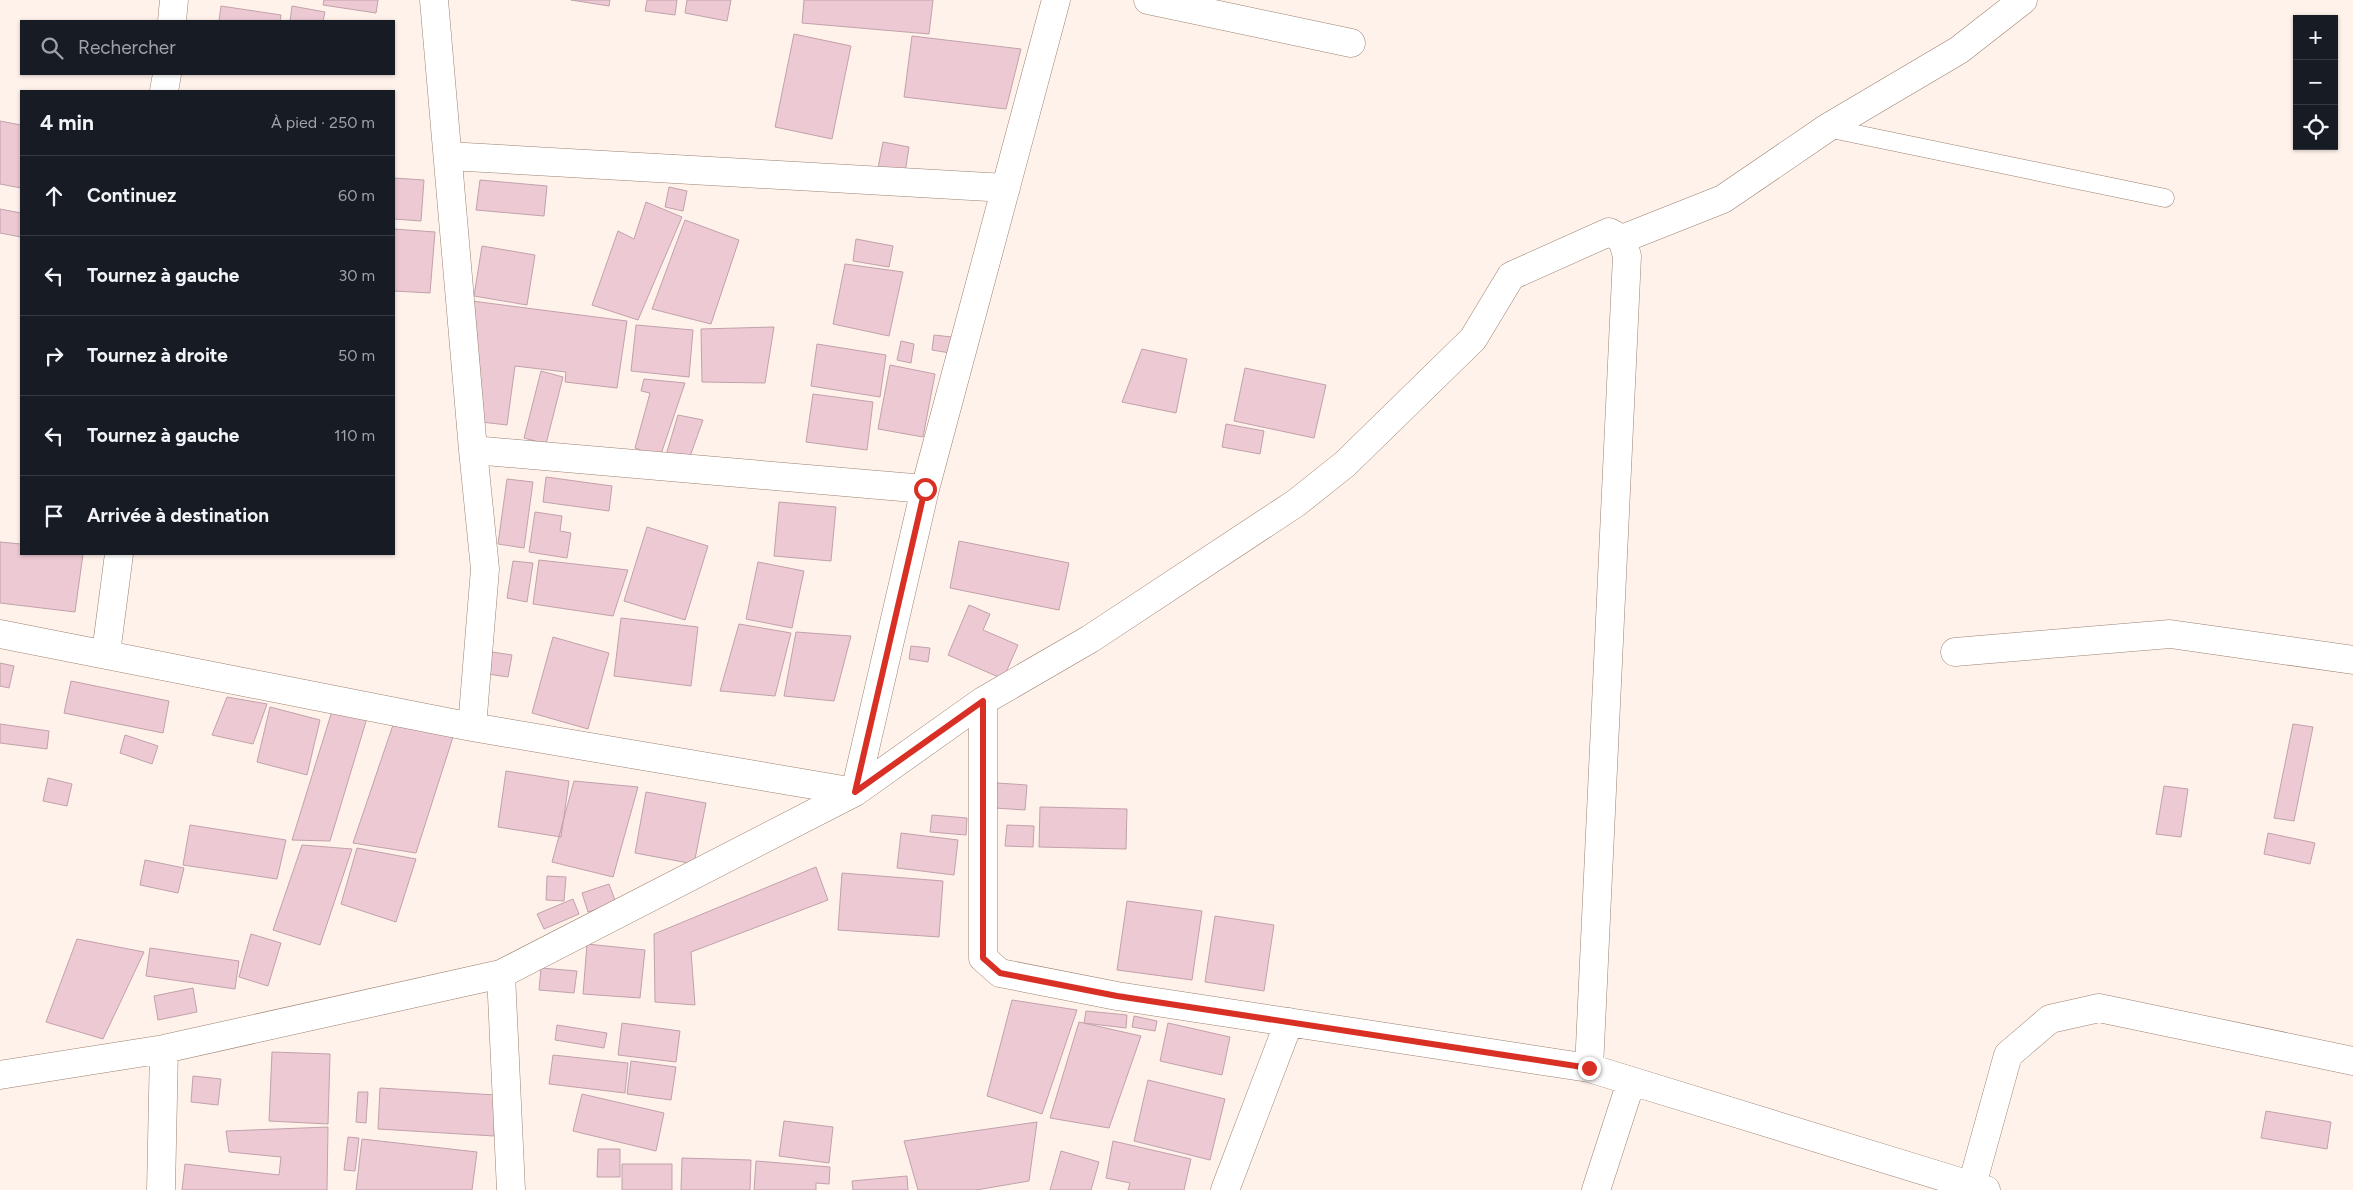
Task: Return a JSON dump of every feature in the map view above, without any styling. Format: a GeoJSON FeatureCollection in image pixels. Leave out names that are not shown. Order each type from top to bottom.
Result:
{"type":"FeatureCollection","features":[{"type":"Feature","properties":{"kind":"street"},"geometry":{"type":"LineString","coordinates":[[172,20],[174,0]]}},
{"type":"Feature","properties":{"kind":"street"},"geometry":{"type":"LineString","coordinates":[[434,0],[485,569],[472,727]]}},
{"type":"Feature","properties":{"kind":"street"},"geometry":{"type":"LineString","coordinates":[[855,792],[925,489],[1056,0]]}},
{"type":"Feature","properties":{"kind":"street"},"geometry":{"type":"LineString","coordinates":[[1148,0],[1351,43]]}},
{"type":"Feature","properties":{"kind":"street"},"geometry":{"type":"LineString","coordinates":[[1622,239],[1723,200],[1828,128],[1959,50],[2023,0]]}},
{"type":"Feature","properties":{"kind":"street"},"geometry":{"type":"LineString","coordinates":[[164,90],[166,75]]}},
{"type":"Feature","properties":{"kind":"street"},"geometry":{"type":"LineString","coordinates":[[448,156],[1006,188]]}},
{"type":"Feature","properties":{"kind":"street"},"geometry":{"type":"LineString","coordinates":[[0,1075],[164,1049],[501,974],[855,792],[983,701],[1090,639],[1296,503],[1345,464],[1473,339],[1511,276],[1609,232],[1622,239],[1627,256],[1589,1068]]}},
{"type":"Feature","properties":{"kind":"street"},"geometry":{"type":"LineString","coordinates":[[473,450],[925,489]]}},
{"type":"Feature","properties":{"kind":"street"},"geometry":{"type":"LineString","coordinates":[[106,653],[119,555]]}},
{"type":"Feature","properties":{"kind":"street"},"geometry":{"type":"LineString","coordinates":[[0,634],[106,653],[472,727],[855,792]]}},
{"type":"Feature","properties":{"kind":"street"},"geometry":{"type":"LineString","coordinates":[[1955,652],[2170,634],[2353,660]]}},
{"type":"Feature","properties":{"kind":"street"},"geometry":{"type":"LineString","coordinates":[[983,701],[983,958],[1000,973],[1117,996],[1589,1068],[1979,1187],[2008,1055],[2050,1019],[2099,1008],[2353,1061]]}},
{"type":"Feature","properties":{"kind":"street"},"geometry":{"type":"LineString","coordinates":[[501,974],[512,1190]]}},
{"type":"Feature","properties":{"kind":"street"},"geometry":{"type":"LineString","coordinates":[[1225,1190],[1289,1022]]}},
{"type":"Feature","properties":{"kind":"street"},"geometry":{"type":"LineString","coordinates":[[161,1190],[164,1049]]}},
{"type":"Feature","properties":{"kind":"street"},"geometry":{"type":"LineString","coordinates":[[1596,1190],[1631,1082]]}},
{"type":"Feature","properties":{"kind":"lane"},"geometry":{"type":"LineString","coordinates":[[1828,128],[2165,198]]}},
{"type":"Feature","properties":{"kind":"building"},"geometry":{"type":"Polygon","coordinates":[[[324,0],[378,0],[376,13],[323,5],[324,0]]]}},
{"type":"Feature","properties":{"kind":"building"},"geometry":{"type":"Polygon","coordinates":[[[571,0],[610,0],[609,6],[571,0]]]}},
{"type":"Feature","properties":{"kind":"building"},"geometry":{"type":"Polygon","coordinates":[[[647,0],[677,0],[675,15],[645,11],[647,0]]]}},
{"type":"Feature","properties":{"kind":"building"},"geometry":{"type":"Polygon","coordinates":[[[687,0],[731,0],[727,21],[685,13],[687,0]]]}},
{"type":"Feature","properties":{"kind":"building"},"geometry":{"type":"Polygon","coordinates":[[[804,0],[933,0],[929,34],[802,23],[804,0]]]}},
{"type":"Feature","properties":{"kind":"building"},"geometry":{"type":"Polygon","coordinates":[[[221,6],[281,15],[280,20],[219,20],[221,6]]]}},
{"type":"Feature","properties":{"kind":"building"},"geometry":{"type":"Polygon","coordinates":[[[292,6],[325,12],[323,20],[290,20],[292,6]]]}},
{"type":"Feature","properties":{"kind":"building"},"geometry":{"type":"Polygon","coordinates":[[[794,34],[851,46],[832,139],[775,127],[794,34]]]}},
{"type":"Feature","properties":{"kind":"building"},"geometry":{"type":"Polygon","coordinates":[[[912,36],[1021,49],[1006,109],[904,97],[912,36]]]}},
{"type":"Feature","properties":{"kind":"building"},"geometry":{"type":"Polygon","coordinates":[[[0,121],[20,125],[20,188],[0,184],[0,121]]]}},
{"type":"Feature","properties":{"kind":"building"},"geometry":{"type":"Polygon","coordinates":[[[883,142],[909,147],[905,173],[878,168],[883,142]]]}},
{"type":"Feature","properties":{"kind":"building"},"geometry":{"type":"Polygon","coordinates":[[[395,178],[424,180],[421,221],[395,219],[395,178]]]}},
{"type":"Feature","properties":{"kind":"building"},"geometry":{"type":"Polygon","coordinates":[[[480,180],[547,186],[544,216],[476,210],[480,180]]]}},
{"type":"Feature","properties":{"kind":"building"},"geometry":{"type":"Polygon","coordinates":[[[669,187],[687,191],[683,211],[665,207],[669,187]]]}},
{"type":"Feature","properties":{"kind":"building"},"geometry":{"type":"Polygon","coordinates":[[[646,202],[682,217],[638,320],[592,305],[618,231],[634,239],[646,202]]]}},
{"type":"Feature","properties":{"kind":"building"},"geometry":{"type":"Polygon","coordinates":[[[0,209],[20,213],[20,237],[0,233],[0,209]]]}},
{"type":"Feature","properties":{"kind":"building"},"geometry":{"type":"Polygon","coordinates":[[[685,220],[739,240],[711,324],[652,309],[685,220]]]}},
{"type":"Feature","properties":{"kind":"building"},"geometry":{"type":"Polygon","coordinates":[[[395,229],[435,232],[430,293],[395,291],[395,229]]]}},
{"type":"Feature","properties":{"kind":"building"},"geometry":{"type":"Polygon","coordinates":[[[856,239],[893,246],[889,267],[853,261],[856,239]]]}},
{"type":"Feature","properties":{"kind":"building"},"geometry":{"type":"Polygon","coordinates":[[[482,246],[535,255],[527,305],[474,296],[482,246]]]}},
{"type":"Feature","properties":{"kind":"building"},"geometry":{"type":"Polygon","coordinates":[[[845,264],[903,272],[889,336],[833,324],[845,264]]]}},
{"type":"Feature","properties":{"kind":"building"},"geometry":{"type":"Polygon","coordinates":[[[464,300],[627,321],[617,388],[565,382],[566,372],[515,366],[507,425],[473,421],[464,300]]]}},
{"type":"Feature","properties":{"kind":"building"},"geometry":{"type":"Polygon","coordinates":[[[636,325],[693,330],[689,377],[631,371],[636,325]]]}},
{"type":"Feature","properties":{"kind":"building"},"geometry":{"type":"Polygon","coordinates":[[[774,327],[765,383],[702,382],[701,329],[774,327]]]}},
{"type":"Feature","properties":{"kind":"building"},"geometry":{"type":"Polygon","coordinates":[[[934,335],[952,337],[950,353],[932,350],[934,335]]]}},
{"type":"Feature","properties":{"kind":"building"},"geometry":{"type":"Polygon","coordinates":[[[901,341],[914,344],[911,363],[897,360],[901,341]]]}},
{"type":"Feature","properties":{"kind":"building"},"geometry":{"type":"Polygon","coordinates":[[[817,344],[886,355],[880,397],[811,386],[817,344]]]}},
{"type":"Feature","properties":{"kind":"building"},"geometry":{"type":"Polygon","coordinates":[[[1142,349],[1187,359],[1176,413],[1122,402],[1142,349]]]}},
{"type":"Feature","properties":{"kind":"building"},"geometry":{"type":"Polygon","coordinates":[[[890,365],[935,374],[923,437],[878,429],[890,365]]]}},
{"type":"Feature","properties":{"kind":"building"},"geometry":{"type":"Polygon","coordinates":[[[1245,368],[1326,385],[1314,438],[1234,421],[1245,368]]]}},
{"type":"Feature","properties":{"kind":"building"},"geometry":{"type":"Polygon","coordinates":[[[541,371],[563,377],[546,444],[524,438],[541,371]]]}},
{"type":"Feature","properties":{"kind":"building"},"geometry":{"type":"Polygon","coordinates":[[[644,379],[685,383],[660,457],[635,448],[650,393],[641,391],[644,379]]]}},
{"type":"Feature","properties":{"kind":"building"},"geometry":{"type":"Polygon","coordinates":[[[813,394],[873,402],[867,450],[806,442],[813,394]]]}},
{"type":"Feature","properties":{"kind":"building"},"geometry":{"type":"Polygon","coordinates":[[[678,415],[703,420],[688,462],[666,455],[678,415]]]}},
{"type":"Feature","properties":{"kind":"building"},"geometry":{"type":"Polygon","coordinates":[[[1226,424],[1264,431],[1260,454],[1222,447],[1226,424]]]}},
{"type":"Feature","properties":{"kind":"building"},"geometry":{"type":"Polygon","coordinates":[[[546,477],[612,486],[609,511],[543,502],[546,477]]]}},
{"type":"Feature","properties":{"kind":"building"},"geometry":{"type":"Polygon","coordinates":[[[507,479],[533,482],[524,548],[498,544],[507,479]]]}},
{"type":"Feature","properties":{"kind":"building"},"geometry":{"type":"Polygon","coordinates":[[[779,502],[836,507],[831,561],[774,556],[779,502]]]}},
{"type":"Feature","properties":{"kind":"building"},"geometry":{"type":"Polygon","coordinates":[[[535,512],[562,516],[560,531],[571,533],[567,558],[529,552],[535,512]]]}},
{"type":"Feature","properties":{"kind":"building"},"geometry":{"type":"Polygon","coordinates":[[[647,527],[708,546],[685,620],[624,601],[647,527]]]}},
{"type":"Feature","properties":{"kind":"building"},"geometry":{"type":"Polygon","coordinates":[[[959,541],[1069,563],[1059,610],[950,588],[959,541]]]}},
{"type":"Feature","properties":{"kind":"building"},"geometry":{"type":"Polygon","coordinates":[[[0,542],[20,544],[20,555],[83,555],[75,612],[0,603],[0,542]]]}},
{"type":"Feature","properties":{"kind":"building"},"geometry":{"type":"Polygon","coordinates":[[[539,560],[628,570],[613,616],[533,604],[539,560]]]}},
{"type":"Feature","properties":{"kind":"building"},"geometry":{"type":"Polygon","coordinates":[[[513,561],[533,563],[527,602],[507,598],[513,561]]]}},
{"type":"Feature","properties":{"kind":"building"},"geometry":{"type":"Polygon","coordinates":[[[758,562],[804,571],[792,628],[746,619],[758,562]]]}},
{"type":"Feature","properties":{"kind":"building"},"geometry":{"type":"Polygon","coordinates":[[[969,605],[990,614],[983,630],[1018,645],[1003,679],[948,655],[969,605]]]}},
{"type":"Feature","properties":{"kind":"building"},"geometry":{"type":"Polygon","coordinates":[[[621,618],[698,627],[691,686],[614,676],[621,618]]]}},
{"type":"Feature","properties":{"kind":"building"},"geometry":{"type":"Polygon","coordinates":[[[739,624],[791,633],[775,696],[720,691],[739,624]]]}},
{"type":"Feature","properties":{"kind":"building"},"geometry":{"type":"Polygon","coordinates":[[[796,632],[851,636],[834,701],[784,696],[796,632]]]}},
{"type":"Feature","properties":{"kind":"building"},"geometry":{"type":"Polygon","coordinates":[[[553,637],[609,653],[588,729],[532,713],[553,637]]]}},
{"type":"Feature","properties":{"kind":"building"},"geometry":{"type":"Polygon","coordinates":[[[911,646],[930,648],[928,662],[909,659],[911,646]]]}},
{"type":"Feature","properties":{"kind":"building"},"geometry":{"type":"Polygon","coordinates":[[[492,652],[512,655],[508,677],[488,674],[492,652]]]}},
{"type":"Feature","properties":{"kind":"building"},"geometry":{"type":"Polygon","coordinates":[[[0,663],[14,666],[9,688],[0,686],[0,663]]]}},
{"type":"Feature","properties":{"kind":"building"},"geometry":{"type":"Polygon","coordinates":[[[71,681],[169,701],[163,733],[64,713],[71,681]]]}},
{"type":"Feature","properties":{"kind":"building"},"geometry":{"type":"Polygon","coordinates":[[[227,697],[267,704],[253,744],[212,735],[227,697]]]}},
{"type":"Feature","properties":{"kind":"building"},"geometry":{"type":"Polygon","coordinates":[[[270,707],[320,720],[307,775],[257,762],[270,707]]]}},
{"type":"Feature","properties":{"kind":"building"},"geometry":{"type":"Polygon","coordinates":[[[332,711],[367,718],[330,841],[292,840],[332,711]]]}},
{"type":"Feature","properties":{"kind":"building"},"geometry":{"type":"Polygon","coordinates":[[[395,719],[453,737],[416,853],[353,843],[395,719]]]}},
{"type":"Feature","properties":{"kind":"building"},"geometry":{"type":"Polygon","coordinates":[[[0,724],[49,731],[47,749],[0,743],[0,724]]]}},
{"type":"Feature","properties":{"kind":"building"},"geometry":{"type":"Polygon","coordinates":[[[2293,724],[2313,727],[2294,821],[2274,818],[2293,724]]]}},
{"type":"Feature","properties":{"kind":"building"},"geometry":{"type":"Polygon","coordinates":[[[125,735],[158,746],[152,764],[120,753],[125,735]]]}},
{"type":"Feature","properties":{"kind":"building"},"geometry":{"type":"Polygon","coordinates":[[[506,771],[569,781],[561,837],[498,827],[506,771]]]}},
{"type":"Feature","properties":{"kind":"building"},"geometry":{"type":"Polygon","coordinates":[[[48,778],[72,784],[67,806],[43,801],[48,778]]]}},
{"type":"Feature","properties":{"kind":"building"},"geometry":{"type":"Polygon","coordinates":[[[574,781],[638,787],[613,877],[552,862],[574,781]]]}},
{"type":"Feature","properties":{"kind":"building"},"geometry":{"type":"Polygon","coordinates":[[[997,783],[1027,785],[1025,810],[995,808],[997,783]]]}},
{"type":"Feature","properties":{"kind":"building"},"geometry":{"type":"Polygon","coordinates":[[[2164,786],[2188,789],[2181,837],[2156,834],[2164,786]]]}},
{"type":"Feature","properties":{"kind":"building"},"geometry":{"type":"Polygon","coordinates":[[[646,792],[706,803],[694,864],[635,853],[646,792]]]}},
{"type":"Feature","properties":{"kind":"building"},"geometry":{"type":"Polygon","coordinates":[[[1040,807],[1127,809],[1126,849],[1039,847],[1040,807]]]}},
{"type":"Feature","properties":{"kind":"building"},"geometry":{"type":"Polygon","coordinates":[[[932,815],[967,818],[966,835],[930,832],[932,815]]]}},
{"type":"Feature","properties":{"kind":"building"},"geometry":{"type":"Polygon","coordinates":[[[190,825],[286,840],[277,879],[183,865],[190,825]]]}},
{"type":"Feature","properties":{"kind":"building"},"geometry":{"type":"Polygon","coordinates":[[[1007,825],[1034,826],[1033,847],[1005,846],[1007,825]]]}},
{"type":"Feature","properties":{"kind":"building"},"geometry":{"type":"Polygon","coordinates":[[[901,833],[958,840],[954,875],[897,868],[901,833]]]}},
{"type":"Feature","properties":{"kind":"building"},"geometry":{"type":"Polygon","coordinates":[[[2268,833],[2315,843],[2310,864],[2264,854],[2268,833]]]}},
{"type":"Feature","properties":{"kind":"building"},"geometry":{"type":"Polygon","coordinates":[[[302,845],[352,849],[320,945],[273,930],[302,845]]]}},
{"type":"Feature","properties":{"kind":"building"},"geometry":{"type":"Polygon","coordinates":[[[357,848],[416,859],[396,922],[341,904],[357,848]]]}},
{"type":"Feature","properties":{"kind":"building"},"geometry":{"type":"Polygon","coordinates":[[[145,860],[184,868],[178,893],[140,885],[145,860]]]}},
{"type":"Feature","properties":{"kind":"building"},"geometry":{"type":"Polygon","coordinates":[[[816,867],[828,900],[691,952],[695,1005],[655,1002],[654,934],[816,867]]]}},
{"type":"Feature","properties":{"kind":"building"},"geometry":{"type":"Polygon","coordinates":[[[842,873],[943,881],[939,937],[838,930],[842,873]]]}},
{"type":"Feature","properties":{"kind":"building"},"geometry":{"type":"Polygon","coordinates":[[[547,876],[566,877],[564,901],[546,900],[547,876]]]}},
{"type":"Feature","properties":{"kind":"building"},"geometry":{"type":"Polygon","coordinates":[[[609,884],[616,903],[588,912],[582,893],[609,884]]]}},
{"type":"Feature","properties":{"kind":"building"},"geometry":{"type":"Polygon","coordinates":[[[573,899],[579,914],[544,929],[537,914],[573,899]]]}},
{"type":"Feature","properties":{"kind":"building"},"geometry":{"type":"Polygon","coordinates":[[[1127,901],[1202,911],[1192,980],[1117,970],[1127,901]]]}},
{"type":"Feature","properties":{"kind":"building"},"geometry":{"type":"Polygon","coordinates":[[[1215,916],[1274,925],[1264,991],[1205,982],[1215,916]]]}},
{"type":"Feature","properties":{"kind":"building"},"geometry":{"type":"Polygon","coordinates":[[[251,934],[281,943],[268,986],[239,977],[251,934]]]}},
{"type":"Feature","properties":{"kind":"building"},"geometry":{"type":"Polygon","coordinates":[[[77,939],[144,952],[103,1039],[46,1022],[77,939]]]}},
{"type":"Feature","properties":{"kind":"building"},"geometry":{"type":"Polygon","coordinates":[[[587,944],[645,950],[640,998],[583,994],[587,944]]]}},
{"type":"Feature","properties":{"kind":"building"},"geometry":{"type":"Polygon","coordinates":[[[150,948],[239,961],[235,989],[146,976],[150,948]]]}},
{"type":"Feature","properties":{"kind":"building"},"geometry":{"type":"Polygon","coordinates":[[[541,968],[577,971],[574,993],[539,990],[541,968]]]}},
{"type":"Feature","properties":{"kind":"building"},"geometry":{"type":"Polygon","coordinates":[[[193,988],[197,1012],[158,1020],[154,996],[193,988]]]}},
{"type":"Feature","properties":{"kind":"building"},"geometry":{"type":"Polygon","coordinates":[[[1012,1000],[1077,1010],[1042,1114],[987,1096],[1012,1000]]]}},
{"type":"Feature","properties":{"kind":"building"},"geometry":{"type":"Polygon","coordinates":[[[1086,1011],[1127,1015],[1126,1028],[1084,1023],[1086,1011]]]}},
{"type":"Feature","properties":{"kind":"building"},"geometry":{"type":"Polygon","coordinates":[[[1134,1016],[1157,1021],[1155,1031],[1132,1027],[1134,1016]]]}},
{"type":"Feature","properties":{"kind":"building"},"geometry":{"type":"Polygon","coordinates":[[[1079,1022],[1141,1036],[1109,1128],[1050,1118],[1079,1022]]]}},
{"type":"Feature","properties":{"kind":"building"},"geometry":{"type":"Polygon","coordinates":[[[622,1023],[680,1031],[676,1062],[618,1055],[622,1023]]]}},
{"type":"Feature","properties":{"kind":"building"},"geometry":{"type":"Polygon","coordinates":[[[1168,1023],[1230,1037],[1222,1075],[1160,1061],[1168,1023]]]}},
{"type":"Feature","properties":{"kind":"building"},"geometry":{"type":"Polygon","coordinates":[[[557,1025],[607,1033],[604,1048],[555,1040],[557,1025]]]}},
{"type":"Feature","properties":{"kind":"building"},"geometry":{"type":"Polygon","coordinates":[[[272,1052],[330,1054],[328,1124],[269,1121],[272,1052]]]}},
{"type":"Feature","properties":{"kind":"building"},"geometry":{"type":"Polygon","coordinates":[[[553,1055],[628,1063],[625,1093],[549,1084],[553,1055]]]}},
{"type":"Feature","properties":{"kind":"building"},"geometry":{"type":"Polygon","coordinates":[[[631,1061],[676,1067],[671,1100],[627,1094],[631,1061]]]}},
{"type":"Feature","properties":{"kind":"building"},"geometry":{"type":"Polygon","coordinates":[[[193,1076],[221,1079],[218,1105],[191,1102],[193,1076]]]}},
{"type":"Feature","properties":{"kind":"building"},"geometry":{"type":"Polygon","coordinates":[[[1148,1080],[1225,1099],[1210,1160],[1134,1141],[1148,1080]]]}},
{"type":"Feature","properties":{"kind":"building"},"geometry":{"type":"Polygon","coordinates":[[[380,1088],[496,1095],[494,1136],[378,1129],[380,1088]]]}},
{"type":"Feature","properties":{"kind":"building"},"geometry":{"type":"Polygon","coordinates":[[[358,1092],[368,1092],[366,1123],[356,1122],[358,1092]]]}},
{"type":"Feature","properties":{"kind":"building"},"geometry":{"type":"Polygon","coordinates":[[[582,1094],[664,1113],[656,1151],[573,1131],[582,1094]]]}},
{"type":"Feature","properties":{"kind":"building"},"geometry":{"type":"Polygon","coordinates":[[[2266,1111],[2331,1122],[2327,1149],[2261,1138],[2266,1111]]]}},
{"type":"Feature","properties":{"kind":"building"},"geometry":{"type":"Polygon","coordinates":[[[784,1121],[833,1127],[829,1163],[779,1156],[784,1121]]]}},
{"type":"Feature","properties":{"kind":"building"},"geometry":{"type":"Polygon","coordinates":[[[1037,1122],[1029,1181],[976,1190],[918,1190],[904,1141],[1037,1122]]]}},
{"type":"Feature","properties":{"kind":"building"},"geometry":{"type":"Polygon","coordinates":[[[328,1127],[327,1190],[182,1190],[185,1164],[279,1175],[281,1157],[229,1152],[226,1131],[328,1127]]]}},
{"type":"Feature","properties":{"kind":"building"},"geometry":{"type":"Polygon","coordinates":[[[348,1137],[359,1138],[355,1171],[344,1170],[348,1137]]]}},
{"type":"Feature","properties":{"kind":"building"},"geometry":{"type":"Polygon","coordinates":[[[362,1139],[477,1152],[472,1190],[356,1190],[362,1139]]]}},
{"type":"Feature","properties":{"kind":"building"},"geometry":{"type":"Polygon","coordinates":[[[1113,1141],[1191,1159],[1184,1190],[1128,1190],[1130,1183],[1106,1178],[1113,1141]]]}},
{"type":"Feature","properties":{"kind":"building"},"geometry":{"type":"Polygon","coordinates":[[[598,1149],[620,1149],[620,1177],[597,1177],[598,1149]]]}},
{"type":"Feature","properties":{"kind":"building"},"geometry":{"type":"Polygon","coordinates":[[[1061,1151],[1099,1162],[1091,1190],[1050,1190],[1061,1151]]]}},
{"type":"Feature","properties":{"kind":"building"},"geometry":{"type":"Polygon","coordinates":[[[682,1158],[751,1160],[750,1190],[681,1190],[682,1158]]]}},
{"type":"Feature","properties":{"kind":"building"},"geometry":{"type":"Polygon","coordinates":[[[756,1161],[830,1167],[829,1184],[816,1183],[816,1190],[754,1190],[756,1161]]]}},
{"type":"Feature","properties":{"kind":"building"},"geometry":{"type":"Polygon","coordinates":[[[622,1164],[672,1164],[672,1190],[622,1190],[622,1164]]]}},
{"type":"Feature","properties":{"kind":"building"},"geometry":{"type":"Polygon","coordinates":[[[907,1176],[908,1190],[853,1190],[852,1181],[907,1176]]]}},
{"type":"Feature","properties":{"kind":"route"},"geometry":{"type":"LineString","coordinates":[[925,489],[855,792],[983,701],[983,958],[1000,973],[1117,996],[1589,1068]]}}]}
